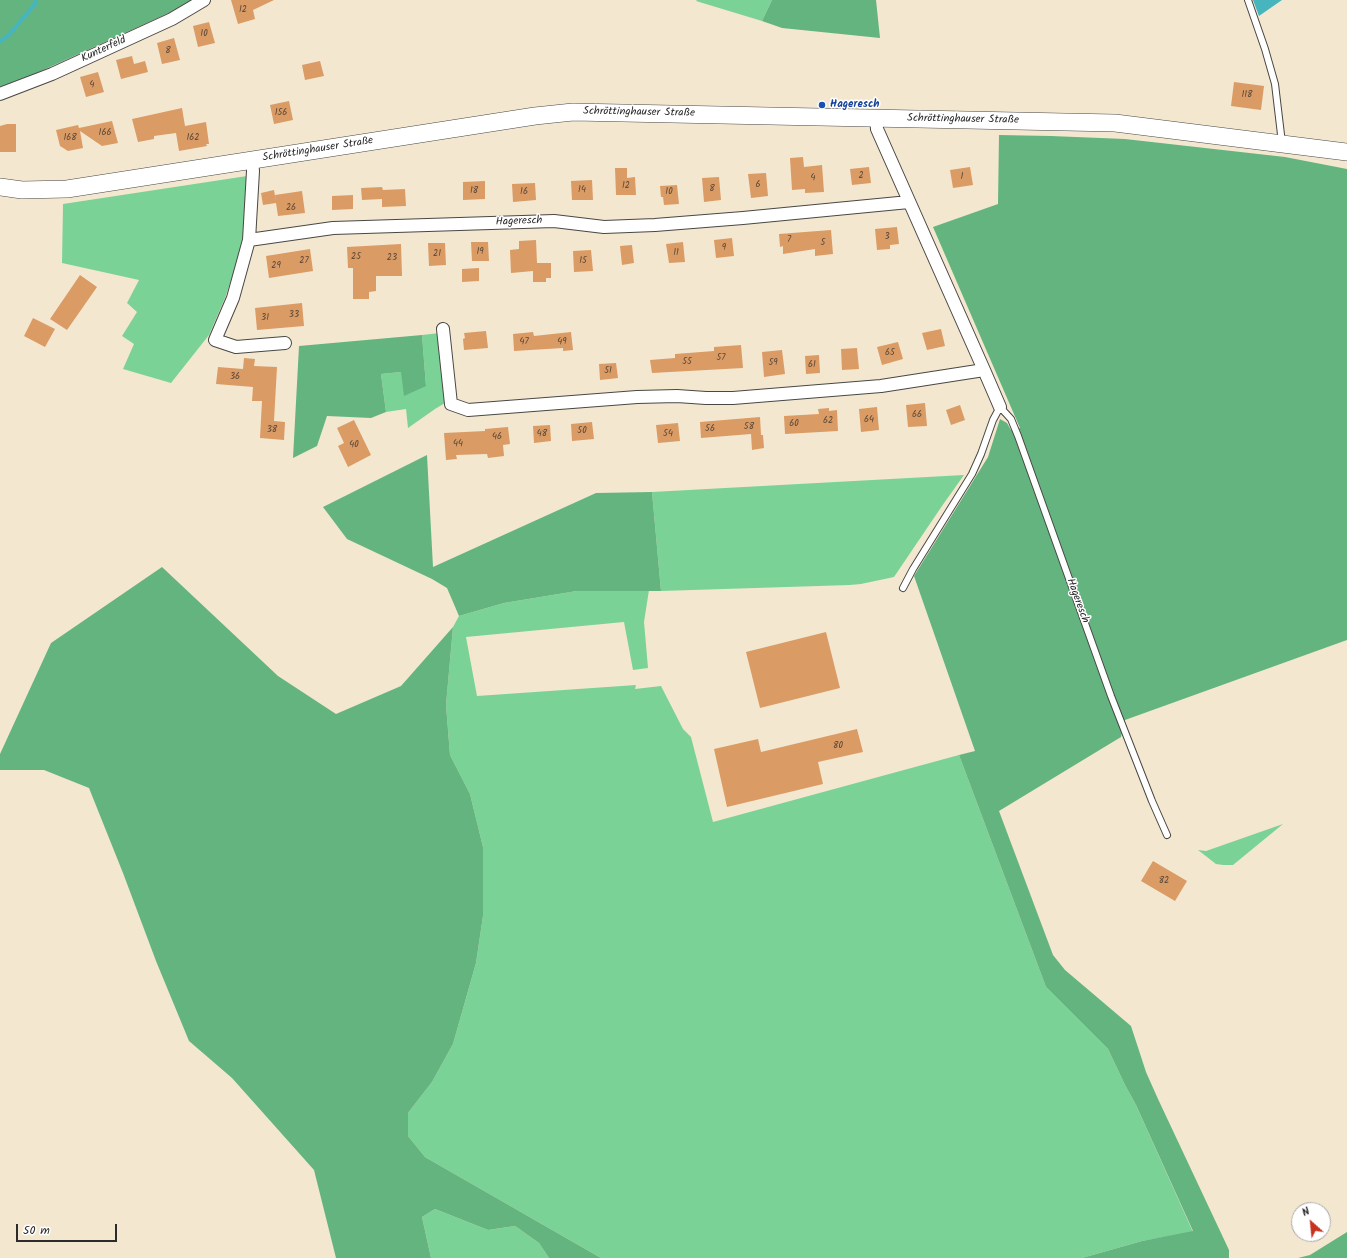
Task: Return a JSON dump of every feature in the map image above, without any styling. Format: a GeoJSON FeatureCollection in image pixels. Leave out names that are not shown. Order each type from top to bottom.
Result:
{"type":"FeatureCollection","features":[{"type":"Feature","properties":{"kind":"main road","name":"Schröttinghauser Straße"},"geometry":{"type":"LineString","coordinates":[[0,187],[22,190],[67,189],[535,116],[573,112],[1116,123],[1347,152]]}},
{"type":"Feature","properties":{"kind":"street","name":"Kunterfeld"},"geometry":{"type":"LineString","coordinates":[[0,94],[52,74],[172,19],[204,0]]}},
{"type":"Feature","properties":{"kind":"street","name":"Hageresch"},"geometry":{"type":"LineString","coordinates":[[876,117],[877,129],[1000,407]]}},
{"type":"Feature","properties":{"kind":"street"},"geometry":{"type":"LineString","coordinates":[[252,160],[253,171],[249,240],[233,298],[215,340],[236,346],[285,343]]}},
{"type":"Feature","properties":{"kind":"street","name":"Hageresch"},"geometry":{"type":"LineString","coordinates":[[249,240],[341,227],[554,221],[604,227],[655,225],[909,202]]}},
{"type":"Feature","properties":{"kind":"street"},"geometry":{"type":"LineString","coordinates":[[443,329],[451,404],[468,410],[636,396],[733,398],[881,386],[984,370]]}},
{"type":"Feature","properties":{"kind":"lane"},"geometry":{"type":"LineString","coordinates":[[1248,0],[1266,49],[1275,84],[1282,143]]}},
{"type":"Feature","properties":{"kind":"lane"},"geometry":{"type":"LineString","coordinates":[[903,588],[913,568],[972,474],[993,420],[1000,407]]}},
{"type":"Feature","properties":{"kind":"lane","name":"Hageresch"},"geometry":{"type":"LineString","coordinates":[[1000,407],[1011,419],[1018,436],[1111,696],[1152,801],[1167,835]]}},
{"type":"Feature","properties":{"kind":"green space"},"geometry":{"type":"Polygon","coordinates":[[[0,0],[193,0],[169,13],[19,81],[0,88],[0,0]]]}},
{"type":"Feature","properties":{"kind":"green space"},"geometry":{"type":"Polygon","coordinates":[[[772,0],[762,21],[696,1],[772,0]]]}},
{"type":"Feature","properties":{"kind":"green space"},"geometry":{"type":"Polygon","coordinates":[[[772,0],[876,0],[880,38],[782,28],[762,21],[772,0]]]}},
{"type":"Feature","properties":{"kind":"green space"},"geometry":{"type":"Polygon","coordinates":[[[999,135],[1125,139],[1285,157],[1347,169],[1347,640],[1125,720],[1121,737],[999,811],[1053,955],[1065,970],[1131,1026],[1146,1072],[1229,1250],[1229,1258],[1082,1258],[1142,1241],[1193,1231],[1136,1105],[1108,1049],[1046,987],[959,755],[975,751],[914,576],[988,457],[1000,419],[1007,423],[1011,430],[1020,428],[933,227],[998,204],[999,135]]]}},
{"type":"Feature","properties":{"kind":"green space"},"geometry":{"type":"Polygon","coordinates":[[[247,176],[243,240],[225,298],[209,335],[171,383],[123,369],[134,344],[122,336],[137,312],[127,303],[139,280],[62,263],[63,204],[247,176]]]}},
{"type":"Feature","properties":{"kind":"green space"},"geometry":{"type":"Polygon","coordinates":[[[440,333],[445,403],[408,428],[406,409],[386,412],[381,374],[401,372],[426,386],[422,335],[440,333]]]}},
{"type":"Feature","properties":{"kind":"green space"},"geometry":{"type":"Polygon","coordinates":[[[422,335],[426,386],[404,396],[401,372],[381,374],[386,412],[371,418],[327,416],[317,446],[293,458],[299,346],[422,335]]]}},
{"type":"Feature","properties":{"kind":"green space"},"geometry":{"type":"Polygon","coordinates":[[[427,455],[433,567],[596,493],[652,492],[661,591],[577,591],[504,603],[459,616],[447,588],[432,579],[347,539],[323,507],[427,455]]]}},
{"type":"Feature","properties":{"kind":"green space"},"geometry":{"type":"Polygon","coordinates":[[[964,475],[894,577],[850,585],[661,591],[652,492],[964,475]]]}},
{"type":"Feature","properties":{"kind":"green space"},"geometry":{"type":"Polygon","coordinates":[[[162,567],[278,676],[336,714],[401,686],[453,627],[446,705],[450,755],[470,794],[483,847],[483,916],[476,963],[453,1044],[432,1082],[408,1113],[408,1136],[425,1157],[601,1258],[549,1258],[539,1243],[515,1226],[488,1230],[435,1209],[422,1217],[431,1258],[336,1258],[314,1170],[232,1078],[189,1041],[156,961],[89,788],[44,770],[0,770],[0,754],[51,643],[162,567]]]}},
{"type":"Feature","properties":{"kind":"green space"},"geometry":{"type":"Polygon","coordinates":[[[649,590],[644,622],[648,668],[633,670],[624,622],[466,637],[477,696],[636,685],[635,689],[661,686],[683,729],[691,737],[713,822],[959,755],[1046,987],[1108,1049],[1136,1105],[1193,1232],[1142,1241],[1082,1258],[601,1258],[425,1157],[408,1136],[408,1113],[432,1082],[453,1044],[476,963],[483,916],[483,847],[470,794],[450,755],[446,705],[453,627],[459,616],[504,603],[577,591],[649,590]]]}},
{"type":"Feature","properties":{"kind":"green space"},"geometry":{"type":"Polygon","coordinates":[[[1283,824],[1233,865],[1216,864],[1198,850],[1206,851],[1283,824]]]}},
{"type":"Feature","properties":{"kind":"green space"},"geometry":{"type":"Polygon","coordinates":[[[435,1209],[488,1230],[515,1226],[539,1243],[549,1258],[431,1258],[422,1217],[435,1209]]]}},
{"type":"Feature","properties":{"kind":"green space"},"geometry":{"type":"Polygon","coordinates":[[[1347,1232],[1347,1258],[1298,1258],[1310,1255],[1347,1232]]]}},
{"type":"Feature","properties":{"kind":"water"},"geometry":{"type":"Polygon","coordinates":[[[1253,0],[1282,0],[1259,16],[1253,0]]]}},
{"type":"Feature","properties":{"kind":"building"},"geometry":{"type":"Polygon","coordinates":[[[231,0],[274,0],[253,10],[255,19],[238,24],[231,0]]]}},
{"type":"Feature","properties":{"kind":"building"},"geometry":{"type":"Polygon","coordinates":[[[209,22],[215,43],[198,47],[193,26],[209,22]]]}},
{"type":"Feature","properties":{"kind":"building"},"geometry":{"type":"Polygon","coordinates":[[[174,38],[180,60],[162,64],[157,43],[174,38]]]}},
{"type":"Feature","properties":{"kind":"building"},"geometry":{"type":"Polygon","coordinates":[[[132,56],[134,64],[145,61],[148,72],[121,79],[116,60],[132,56]]]}},
{"type":"Feature","properties":{"kind":"building"},"geometry":{"type":"Polygon","coordinates":[[[320,61],[324,76],[305,80],[302,65],[320,61]]]}},
{"type":"Feature","properties":{"kind":"building"},"geometry":{"type":"Polygon","coordinates":[[[98,72],[104,92],[86,97],[80,77],[98,72]]]}},
{"type":"Feature","properties":{"kind":"building"},"geometry":{"type":"Polygon","coordinates":[[[1234,82],[1264,86],[1261,110],[1231,106],[1234,82]]]}},
{"type":"Feature","properties":{"kind":"building"},"geometry":{"type":"Polygon","coordinates":[[[289,101],[293,120],[274,124],[270,105],[289,101]]]}},
{"type":"Feature","properties":{"kind":"building"},"geometry":{"type":"Polygon","coordinates":[[[182,108],[185,126],[206,122],[209,144],[206,144],[207,146],[179,151],[176,133],[154,136],[154,139],[138,142],[132,119],[182,108]]]}},
{"type":"Feature","properties":{"kind":"building"},"geometry":{"type":"Polygon","coordinates":[[[112,121],[118,143],[102,146],[80,131],[83,148],[68,151],[60,146],[56,130],[78,125],[79,128],[112,121]]]}},
{"type":"Feature","properties":{"kind":"building"},"geometry":{"type":"Polygon","coordinates":[[[16,124],[16,152],[0,152],[0,126],[16,124]]]}},
{"type":"Feature","properties":{"kind":"building"},"geometry":{"type":"Polygon","coordinates":[[[803,157],[804,167],[822,165],[824,192],[805,193],[805,189],[792,190],[790,158],[803,157]]]}},
{"type":"Feature","properties":{"kind":"building"},"geometry":{"type":"Polygon","coordinates":[[[869,167],[871,183],[852,185],[850,169],[869,167]]]}},
{"type":"Feature","properties":{"kind":"building"},"geometry":{"type":"Polygon","coordinates":[[[970,167],[973,185],[953,188],[950,170],[970,167]]]}},
{"type":"Feature","properties":{"kind":"building"},"geometry":{"type":"Polygon","coordinates":[[[615,168],[627,168],[627,178],[635,177],[636,195],[616,195],[615,168]]]}},
{"type":"Feature","properties":{"kind":"building"},"geometry":{"type":"Polygon","coordinates":[[[766,173],[768,196],[751,198],[748,174],[766,173]]]}},
{"type":"Feature","properties":{"kind":"building"},"geometry":{"type":"Polygon","coordinates":[[[719,177],[721,200],[704,202],[702,178],[719,177]]]}},
{"type":"Feature","properties":{"kind":"building"},"geometry":{"type":"Polygon","coordinates":[[[592,180],[593,200],[572,200],[571,181],[592,180]]]}},
{"type":"Feature","properties":{"kind":"building"},"geometry":{"type":"Polygon","coordinates":[[[485,181],[485,199],[463,200],[463,182],[485,181]]]}},
{"type":"Feature","properties":{"kind":"building"},"geometry":{"type":"Polygon","coordinates":[[[535,183],[536,200],[513,202],[512,184],[535,183]]]}},
{"type":"Feature","properties":{"kind":"building"},"geometry":{"type":"Polygon","coordinates":[[[677,185],[679,204],[664,205],[663,197],[661,197],[660,186],[677,185]]]}},
{"type":"Feature","properties":{"kind":"building"},"geometry":{"type":"Polygon","coordinates":[[[382,187],[383,190],[405,189],[406,206],[382,207],[382,199],[362,200],[361,188],[382,187]]]}},
{"type":"Feature","properties":{"kind":"building"},"geometry":{"type":"Polygon","coordinates":[[[274,190],[276,202],[275,195],[302,191],[305,213],[278,216],[276,203],[263,205],[261,193],[274,190]]]}},
{"type":"Feature","properties":{"kind":"building"},"geometry":{"type":"Polygon","coordinates":[[[353,195],[353,209],[332,210],[332,196],[353,195]]]}},
{"type":"Feature","properties":{"kind":"building"},"geometry":{"type":"Polygon","coordinates":[[[897,227],[899,244],[890,245],[890,249],[877,250],[875,229],[897,227]]]}},
{"type":"Feature","properties":{"kind":"building"},"geometry":{"type":"Polygon","coordinates":[[[831,230],[833,254],[815,256],[815,249],[783,254],[783,246],[780,247],[779,234],[831,230]]]}},
{"type":"Feature","properties":{"kind":"building"},"geometry":{"type":"Polygon","coordinates":[[[732,238],[734,256],[716,258],[714,240],[732,238]]]}},
{"type":"Feature","properties":{"kind":"building"},"geometry":{"type":"Polygon","coordinates":[[[536,240],[537,263],[551,263],[551,278],[546,278],[546,282],[533,282],[533,271],[511,273],[510,250],[519,249],[519,241],[536,240]]]}},
{"type":"Feature","properties":{"kind":"building"},"geometry":{"type":"Polygon","coordinates":[[[471,242],[488,242],[489,261],[472,261],[471,242]]]}},
{"type":"Feature","properties":{"kind":"building"},"geometry":{"type":"Polygon","coordinates":[[[683,242],[685,262],[669,263],[666,244],[683,242]]]}},
{"type":"Feature","properties":{"kind":"building"},"geometry":{"type":"Polygon","coordinates":[[[428,243],[445,243],[446,265],[429,266],[428,243]]]}},
{"type":"Feature","properties":{"kind":"building"},"geometry":{"type":"Polygon","coordinates":[[[401,244],[402,276],[376,276],[376,291],[369,292],[369,299],[353,299],[353,268],[348,268],[347,247],[401,244]]]}},
{"type":"Feature","properties":{"kind":"building"},"geometry":{"type":"Polygon","coordinates":[[[632,245],[634,263],[622,265],[620,246],[632,245]]]}},
{"type":"Feature","properties":{"kind":"building"},"geometry":{"type":"Polygon","coordinates":[[[310,249],[313,271],[269,278],[266,256],[310,249]]]}},
{"type":"Feature","properties":{"kind":"building"},"geometry":{"type":"Polygon","coordinates":[[[591,250],[593,271],[574,272],[573,251],[591,250]]]}},
{"type":"Feature","properties":{"kind":"building"},"geometry":{"type":"Polygon","coordinates":[[[479,268],[479,281],[462,282],[462,269],[479,268]]]}},
{"type":"Feature","properties":{"kind":"building"},"geometry":{"type":"Polygon","coordinates":[[[80,275],[97,287],[67,330],[50,319],[80,275]]]}},
{"type":"Feature","properties":{"kind":"building"},"geometry":{"type":"Polygon","coordinates":[[[302,303],[304,326],[257,330],[255,308],[302,303]]]}},
{"type":"Feature","properties":{"kind":"building"},"geometry":{"type":"Polygon","coordinates":[[[33,318],[55,329],[45,347],[24,336],[33,318]]]}},
{"type":"Feature","properties":{"kind":"building"},"geometry":{"type":"Polygon","coordinates":[[[941,329],[945,346],[927,350],[922,333],[941,329]]]}},
{"type":"Feature","properties":{"kind":"building"},"geometry":{"type":"Polygon","coordinates":[[[486,331],[488,348],[464,350],[464,333],[486,331]]]}},
{"type":"Feature","properties":{"kind":"building"},"geometry":{"type":"Polygon","coordinates":[[[533,332],[534,336],[571,332],[573,350],[563,351],[563,348],[514,351],[513,334],[533,332]]]}},
{"type":"Feature","properties":{"kind":"building"},"geometry":{"type":"Polygon","coordinates":[[[898,342],[903,359],[882,365],[877,347],[898,342]]]}},
{"type":"Feature","properties":{"kind":"building"},"geometry":{"type":"Polygon","coordinates":[[[741,345],[743,368],[652,373],[650,360],[675,358],[675,354],[714,351],[714,347],[741,345]]]}},
{"type":"Feature","properties":{"kind":"building"},"geometry":{"type":"Polygon","coordinates":[[[857,348],[859,369],[842,370],[841,349],[857,348]]]}},
{"type":"Feature","properties":{"kind":"building"},"geometry":{"type":"Polygon","coordinates":[[[782,350],[785,374],[764,377],[762,352],[782,350]]]}},
{"type":"Feature","properties":{"kind":"building"},"geometry":{"type":"Polygon","coordinates":[[[819,355],[820,373],[806,374],[805,356],[819,355]]]}},
{"type":"Feature","properties":{"kind":"building"},"geometry":{"type":"Polygon","coordinates":[[[244,358],[255,359],[254,366],[277,367],[274,421],[285,422],[284,440],[260,438],[262,401],[252,401],[253,387],[216,384],[218,367],[243,369],[244,358]]]}},
{"type":"Feature","properties":{"kind":"building"},"geometry":{"type":"Polygon","coordinates":[[[616,363],[618,378],[600,380],[599,364],[616,363]]]}},
{"type":"Feature","properties":{"kind":"building"},"geometry":{"type":"Polygon","coordinates":[[[925,403],[927,426],[908,427],[906,405],[925,403]]]}},
{"type":"Feature","properties":{"kind":"building"},"geometry":{"type":"Polygon","coordinates":[[[960,405],[965,420],[951,425],[946,410],[960,405]]]}},
{"type":"Feature","properties":{"kind":"building"},"geometry":{"type":"Polygon","coordinates":[[[877,407],[879,430],[861,432],[859,409],[877,407]]]}},
{"type":"Feature","properties":{"kind":"building"},"geometry":{"type":"Polygon","coordinates":[[[829,408],[829,411],[837,410],[838,431],[785,434],[784,416],[819,414],[818,409],[829,408]]]}},
{"type":"Feature","properties":{"kind":"building"},"geometry":{"type":"Polygon","coordinates":[[[760,417],[761,435],[763,435],[764,448],[752,450],[751,434],[701,438],[700,422],[760,417]]]}},
{"type":"Feature","properties":{"kind":"building"},"geometry":{"type":"Polygon","coordinates":[[[354,420],[371,455],[348,467],[338,446],[344,443],[337,428],[354,420]]]}},
{"type":"Feature","properties":{"kind":"building"},"geometry":{"type":"Polygon","coordinates":[[[592,422],[594,439],[572,441],[571,424],[592,422]]]}},
{"type":"Feature","properties":{"kind":"building"},"geometry":{"type":"Polygon","coordinates":[[[678,423],[680,441],[658,443],[656,425],[678,423]]]}},
{"type":"Feature","properties":{"kind":"building"},"geometry":{"type":"Polygon","coordinates":[[[550,425],[551,441],[534,443],[533,426],[550,425]]]}},
{"type":"Feature","properties":{"kind":"building"},"geometry":{"type":"Polygon","coordinates":[[[508,427],[510,444],[503,445],[504,456],[488,458],[487,454],[456,455],[457,459],[446,460],[444,433],[485,431],[485,429],[508,427]]]}},
{"type":"Feature","properties":{"kind":"building"},"geometry":{"type":"Polygon","coordinates":[[[826,632],[840,688],[760,708],[746,652],[826,632]]]}},
{"type":"Feature","properties":{"kind":"building"},"geometry":{"type":"Polygon","coordinates":[[[857,729],[863,752],[818,762],[823,784],[727,807],[714,749],[758,739],[761,752],[857,729]]]}},
{"type":"Feature","properties":{"kind":"building"},"geometry":{"type":"Polygon","coordinates":[[[1153,861],[1187,881],[1175,901],[1141,881],[1153,861]]]}},
{"type":"Feature","properties":{"kind":"waterway"},"geometry":{"type":"LineString","coordinates":[[0,41],[8,36],[35,4],[36,0]]}},
{"type":"Feature","properties":{"kind":"place","name":"Hageresch"},"geometry":{"type":"Point","coordinates":[822,105]}}]}
